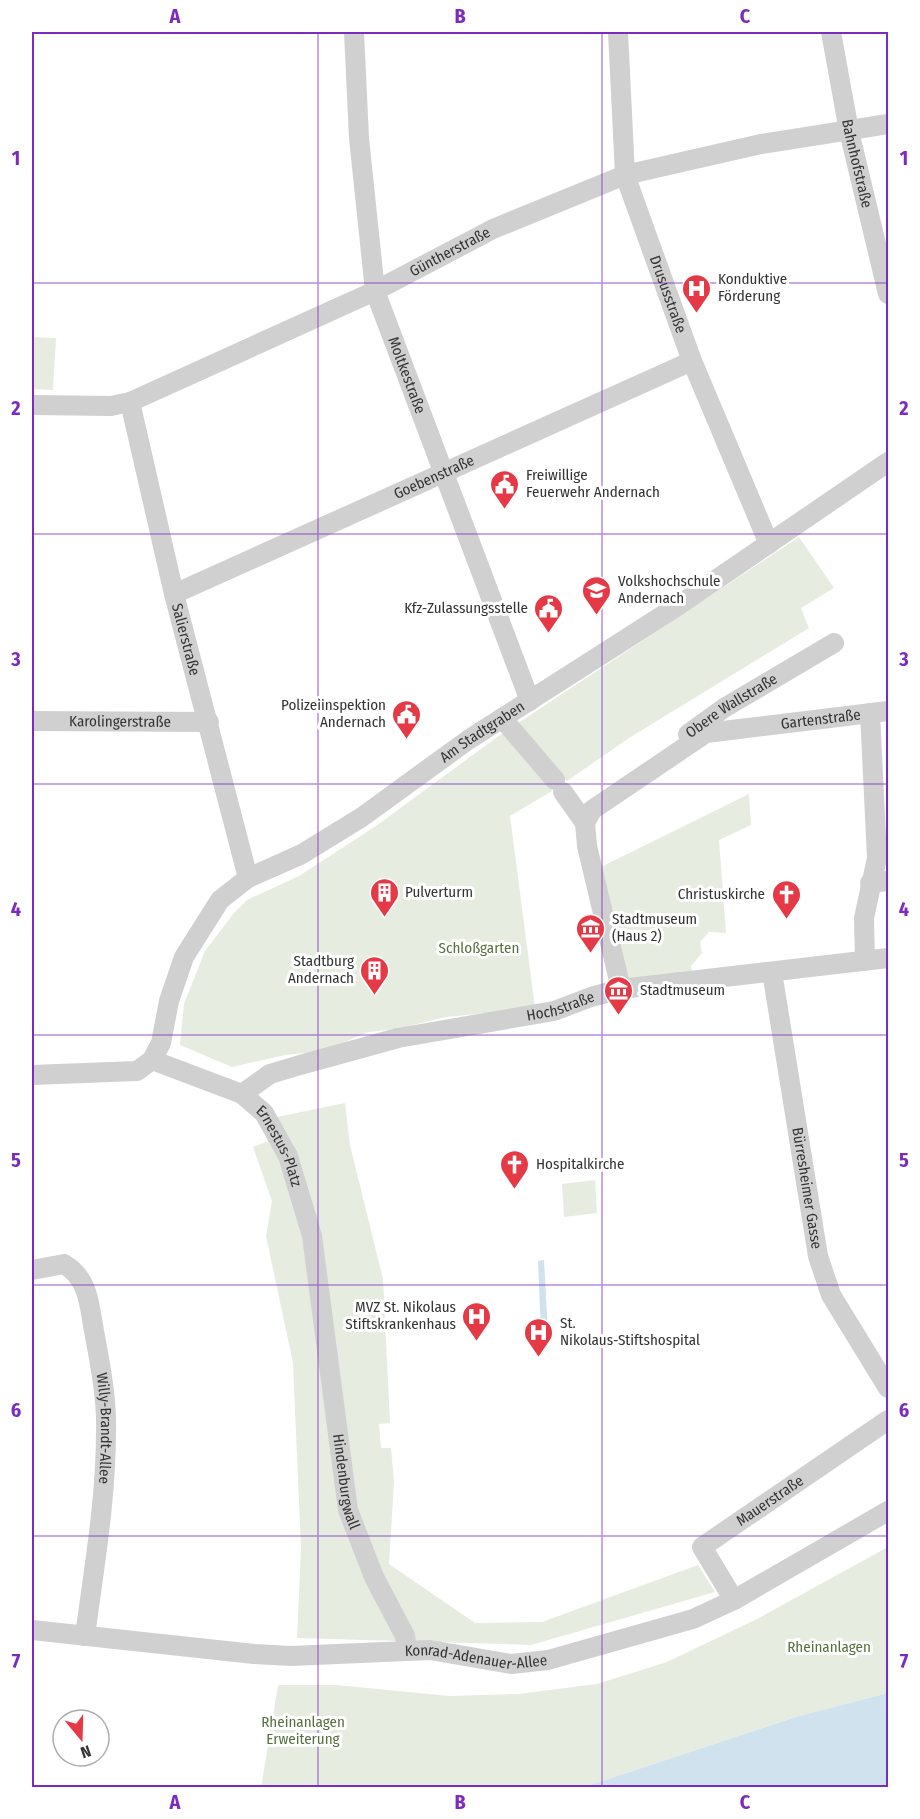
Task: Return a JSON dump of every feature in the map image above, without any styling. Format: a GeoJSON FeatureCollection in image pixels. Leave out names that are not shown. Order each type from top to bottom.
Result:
{"type":"FeatureCollection","features":[{"type":"Feature","properties":{"kind":"street","name":"Moltkestraße"},"geometry":{"type":"LineString","coordinates":[[354,32],[359,138],[375,291],[530,701]]}},
{"type":"Feature","properties":{"kind":"street","name":"Drususstraße"},"geometry":{"type":"LineString","coordinates":[[618,32],[625,175],[692,361],[769,544]]}},
{"type":"Feature","properties":{"kind":"street","name":"Bahnhofstraße"},"geometry":{"type":"LineString","coordinates":[[831,32],[849,131],[888,294]]}},
{"type":"Feature","properties":{"kind":"street","name":"Güntherstraße"},"geometry":{"type":"LineString","coordinates":[[32,405],[111,406],[130,402],[375,291],[493,229],[625,175],[761,144],[884,125]]}},
{"type":"Feature","properties":{"kind":"street","name":"Goebenstraße"},"geometry":{"type":"LineString","coordinates":[[174,594],[692,361]]}},
{"type":"Feature","properties":{"kind":"street","name":"Salierstraße"},"geometry":{"type":"LineString","coordinates":[[130,402],[174,594],[248,878]]}},
{"type":"Feature","properties":{"kind":"street","name":"Am Stadtgraben"},"geometry":{"type":"LineString","coordinates":[[152,1060],[161,1043],[169,1000],[184,957],[220,900],[248,878],[302,854],[362,817],[502,718],[769,544],[888,462]]}},
{"type":"Feature","properties":{"kind":"street","name":"Obere Wallstraße"},"geometry":{"type":"LineString","coordinates":[[585,823],[592,810],[604,800],[682,747],[689,732],[834,643]]}},
{"type":"Feature","properties":{"kind":"street","name":"Gartenstraße"},"geometry":{"type":"LineString","coordinates":[[682,747],[706,733],[753,732],[879,712]]}},
{"type":"Feature","properties":{"kind":"street"},"geometry":{"type":"LineString","coordinates":[[865,961],[864,918],[879,882],[877,858],[879,712]]}},
{"type":"Feature","properties":{"kind":"street"},"geometry":{"type":"LineString","coordinates":[[502,718],[559,786],[585,823],[589,860],[621,989]]}},
{"type":"Feature","properties":{"kind":"street","name":"Karolingerstraße"},"geometry":{"type":"LineString","coordinates":[[32,721],[209,722]]}},
{"type":"Feature","properties":{"kind":"street","name":"Hochstraße"},"geometry":{"type":"LineString","coordinates":[[242,1094],[270,1074],[310,1062],[398,1038],[554,1011],[621,989],[865,961],[888,962]]}},
{"type":"Feature","properties":{"kind":"street","name":"Bürresheimer Gasse"},"geometry":{"type":"LineString","coordinates":[[772,972],[818,1256],[831,1295],[888,1388]]}},
{"type":"Feature","properties":{"kind":"street"},"geometry":{"type":"LineString","coordinates":[[32,1075],[137,1071],[152,1060]]}},
{"type":"Feature","properties":{"kind":"street","name":"Ernestus-Platz"},"geometry":{"type":"LineString","coordinates":[[152,1060],[242,1094],[264,1113],[288,1156],[312,1236],[322,1301]]}},
{"type":"Feature","properties":{"kind":"street","name":"Willy-Brandt-Allee"},"geometry":{"type":"LineString","coordinates":[[32,1270],[64,1264],[75,1271],[85,1284],[99,1355],[106,1429],[103,1496],[85,1636]]}},
{"type":"Feature","properties":{"kind":"street","name":"Hindenburgwall"},"geometry":{"type":"LineString","coordinates":[[322,1301],[348,1510],[374,1577],[405,1636],[407,1650]]}},
{"type":"Feature","properties":{"kind":"street","name":"Mauerstraße"},"geometry":{"type":"LineString","coordinates":[[734,1599],[702,1547],[888,1420]]}},
{"type":"Feature","properties":{"kind":"street","name":"Konrad-Adenauer-Allee"},"geometry":{"type":"LineString","coordinates":[[32,1630],[291,1656],[430,1650],[511,1664],[548,1660],[693,1619],[734,1599],[888,1511]]}},
{"type":"Feature","properties":{"kind":"green space"},"geometry":{"type":"Polygon","coordinates":[[[32,337],[56,338],[53,390],[32,389],[32,337]]]}},
{"type":"Feature","properties":{"kind":"green space","name":"Schloßgarten"},"geometry":{"type":"Polygon","coordinates":[[[799,537],[834,588],[801,608],[809,628],[629,738],[567,781],[563,778],[551,787],[552,791],[510,816],[535,1008],[446,1017],[396,1029],[368,1032],[324,1051],[285,1055],[232,1067],[180,1045],[184,1004],[205,951],[247,900],[299,876],[376,826],[500,735],[799,537]]]}},
{"type":"Feature","properties":{"kind":"green space"},"geometry":{"type":"Polygon","coordinates":[[[749,794],[751,825],[719,840],[726,933],[709,932],[700,942],[702,953],[691,966],[693,976],[628,982],[601,867],[749,794]]]}},
{"type":"Feature","properties":{"kind":"green space"},"geometry":{"type":"Polygon","coordinates":[[[345,1103],[350,1145],[383,1279],[390,1423],[379,1424],[381,1448],[391,1448],[394,1482],[389,1564],[475,1623],[542,1622],[698,1565],[715,1592],[531,1645],[297,1638],[301,1549],[293,1363],[266,1236],[272,1201],[253,1147],[282,1136],[272,1118],[345,1103]]]}},
{"type":"Feature","properties":{"kind":"green space"},"geometry":{"type":"Polygon","coordinates":[[[595,1180],[597,1213],[564,1217],[562,1184],[595,1180]]]}},
{"type":"Feature","properties":{"kind":"green space","name":"Rheinanlagen"},"geometry":{"type":"Polygon","coordinates":[[[888,1547],[888,1693],[799,1716],[584,1787],[261,1788],[278,1685],[336,1685],[450,1696],[518,1694],[597,1684],[667,1662],[759,1618],[888,1547]]]}},
{"type":"Feature","properties":{"kind":"water"},"geometry":{"type":"Polygon","coordinates":[[[544,1260],[548,1333],[541,1333],[538,1261],[544,1260]]]}},
{"type":"Feature","properties":{"kind":"water"},"geometry":{"type":"Polygon","coordinates":[[[888,1693],[888,1787],[584,1787],[799,1716],[888,1693]]]}},
{"type":"Feature","properties":{"kind":"place","name":"Konduktive Förderung"},"geometry":{"type":"Point","coordinates":[697,314]}},
{"type":"Feature","properties":{"kind":"place","name":"Freiwillige Feuerwehr Andernach"},"geometry":{"type":"Point","coordinates":[505,510]}},
{"type":"Feature","properties":{"kind":"place","name":"Volkshochschule Andernach"},"geometry":{"type":"Point","coordinates":[597,616]}},
{"type":"Feature","properties":{"kind":"place","name":"Kfz-Zulassungsstelle"},"geometry":{"type":"Point","coordinates":[549,634]}},
{"type":"Feature","properties":{"kind":"place","name":"Polizeiinspektion Andernach"},"geometry":{"type":"Point","coordinates":[407,740]}},
{"type":"Feature","properties":{"kind":"place","name":"Pulverturm"},"geometry":{"type":"Point","coordinates":[384,918]}},
{"type":"Feature","properties":{"kind":"place","name":"Christuskirche"},"geometry":{"type":"Point","coordinates":[786,920]}},
{"type":"Feature","properties":{"kind":"place","name":"Stadtmuseum (Haus 2)"},"geometry":{"type":"Point","coordinates":[591,954]}},
{"type":"Feature","properties":{"kind":"place","name":"Stadtburg Andernach"},"geometry":{"type":"Point","coordinates":[375,996]}},
{"type":"Feature","properties":{"kind":"place","name":"Stadtmuseum"},"geometry":{"type":"Point","coordinates":[619,1016]}},
{"type":"Feature","properties":{"kind":"place","name":"Hospitalkirche"},"geometry":{"type":"Point","coordinates":[515,1190]}},
{"type":"Feature","properties":{"kind":"place","name":"MVZ St. Nikolaus Stiftskrankenhaus"},"geometry":{"type":"Point","coordinates":[477,1342]}},
{"type":"Feature","properties":{"kind":"place","name":"St. Nikolaus-Stiftshospital"},"geometry":{"type":"Point","coordinates":[539,1358]}},
{"type":"Feature","properties":{"kind":"park label","name":"Rheinanlagen Erweiterung"},"geometry":{"type":"Point","coordinates":[303,1730]}}]}
